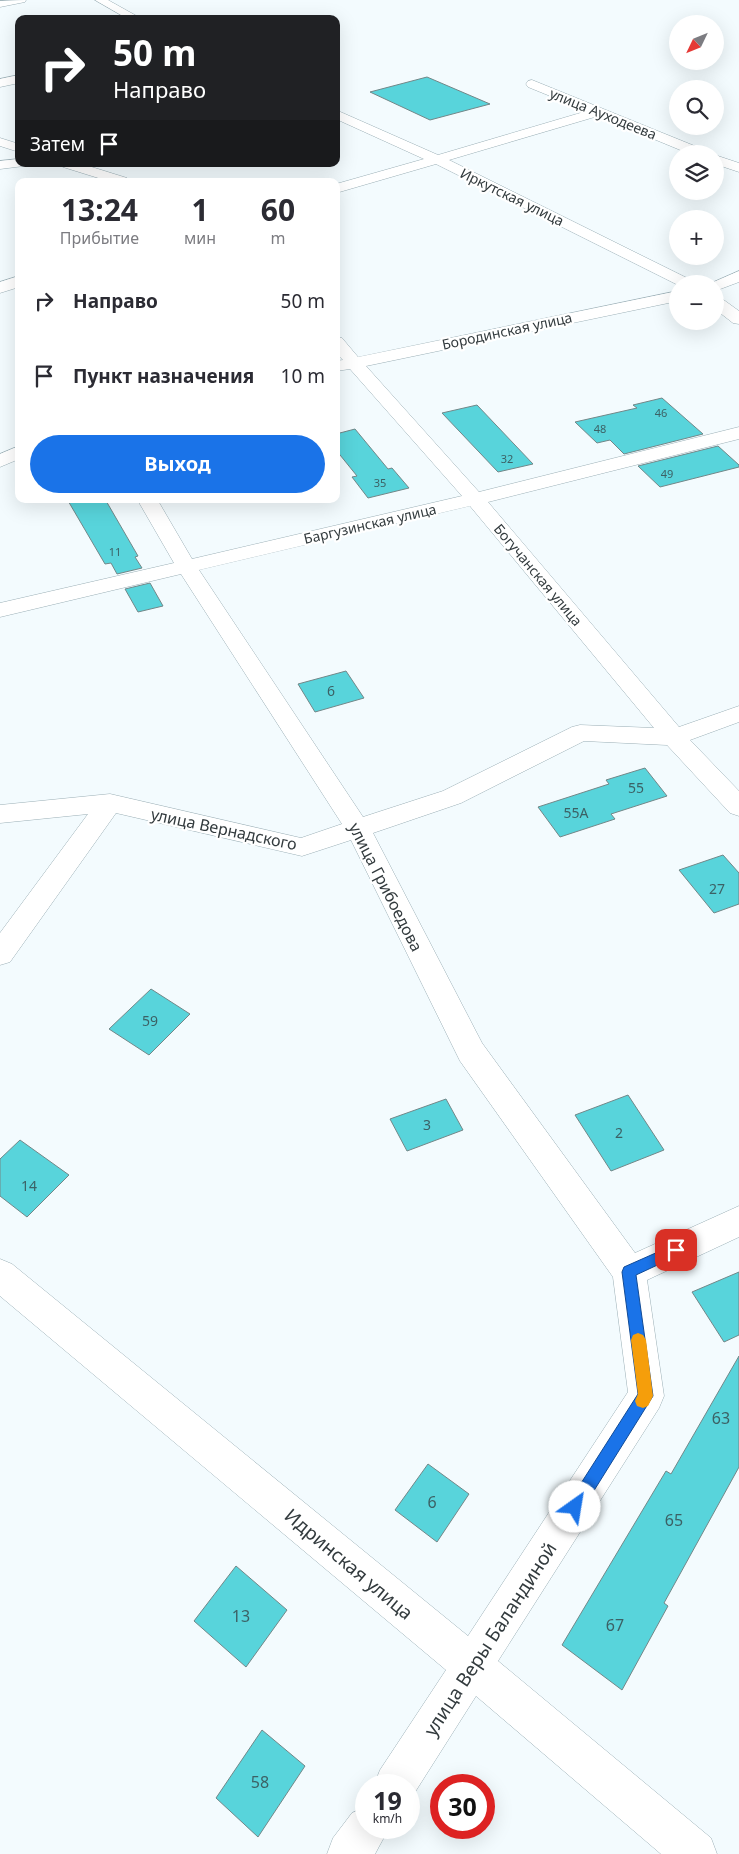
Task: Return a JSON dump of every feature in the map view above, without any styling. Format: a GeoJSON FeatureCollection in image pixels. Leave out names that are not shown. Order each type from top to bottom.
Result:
{"type":"FeatureCollection","features":[{"type":"Feature","properties":{"kind":"street"},"geometry":{"type":"LineString","coordinates":[[0,4],[21,0]]}},
{"type":"Feature","properties":{"kind":"street"},"geometry":{"type":"LineString","coordinates":[[100,0],[129,15]]}},
{"type":"Feature","properties":{"kind":"street"},"geometry":{"type":"LineString","coordinates":[[0,83],[15,80]]}},
{"type":"Feature","properties":{"kind":"street","name":"улица Ауходеева"},"geometry":{"type":"LineString","coordinates":[[532,84],[680,145]]}},
{"type":"Feature","properties":{"kind":"street"},"geometry":{"type":"LineString","coordinates":[[340,188],[598,112]]}},
{"type":"Feature","properties":{"kind":"street","name":"Иркутская улица"},"geometry":{"type":"LineString","coordinates":[[340,116],[436,159],[669,275]]}},
{"type":"Feature","properties":{"kind":"street"},"geometry":{"type":"LineString","coordinates":[[0,142],[15,147]]}},
{"type":"Feature","properties":{"kind":"street"},"geometry":{"type":"LineString","coordinates":[[724,162],[739,168]]}},
{"type":"Feature","properties":{"kind":"street"},"geometry":{"type":"LineString","coordinates":[[0,165],[15,163]]}},
{"type":"Feature","properties":{"kind":"street"},"geometry":{"type":"LineString","coordinates":[[78,167],[112,178]]}},
{"type":"Feature","properties":{"kind":"street"},"geometry":{"type":"LineString","coordinates":[[724,282],[739,276]]}},
{"type":"Feature","properties":{"kind":"street"},"geometry":{"type":"LineString","coordinates":[[0,288],[15,282]]}},
{"type":"Feature","properties":{"kind":"street","name":"Бородинская улица"},"geometry":{"type":"LineString","coordinates":[[345,364],[669,298]]}},
{"type":"Feature","properties":{"kind":"street"},"geometry":{"type":"LineString","coordinates":[[724,308],[739,319]]}},
{"type":"Feature","properties":{"kind":"street","name":"Богучанская улица"},"geometry":{"type":"LineString","coordinates":[[340,352],[345,364],[475,499],[674,738],[739,807]]}},
{"type":"Feature","properties":{"kind":"street","name":"Баргузинская улица"},"geometry":{"type":"LineString","coordinates":[[0,610],[475,499],[739,433]]}},
{"type":"Feature","properties":{"kind":"street"},"geometry":{"type":"LineString","coordinates":[[0,462],[15,454]]}},
{"type":"Feature","properties":{"kind":"street","name":"улица Грибоедова"},"geometry":{"type":"LineString","coordinates":[[149,503],[186,566],[302,746],[358,828],[470,1052],[629,1272]]}},
{"type":"Feature","properties":{"kind":"street","name":"улица Вернадского"},"geometry":{"type":"LineString","coordinates":[[0,814],[110,803],[302,847],[452,797],[580,733],[674,738],[739,714]]}},
{"type":"Feature","properties":{"kind":"street"},"geometry":{"type":"LineString","coordinates":[[0,954],[110,803]]}},
{"type":"Feature","properties":{"kind":"street"},"geometry":{"type":"LineString","coordinates":[[629,1272],[739,1221]]}},
{"type":"Feature","properties":{"kind":"street","name":"улица Веры Баландиной"},"geometry":{"type":"LineString","coordinates":[[402,1774],[646,1396],[629,1272]]}},
{"type":"Feature","properties":{"kind":"street","name":"Идринская улица"},"geometry":{"type":"LineString","coordinates":[[0,1275],[473,1666],[695,1854]]}},
{"type":"Feature","properties":{"kind":"street"},"geometry":{"type":"LineString","coordinates":[[349,1854],[359,1839]]}},
{"type":"Feature","properties":{"kind":"building"},"geometry":{"type":"Polygon","coordinates":[[[427,77],[490,104],[430,120],[370,92],[427,77]]]}},
{"type":"Feature","properties":{"kind":"building"},"geometry":{"type":"Polygon","coordinates":[[[662,398],[703,434],[624,454],[610,440],[597,443],[575,422],[637,408],[633,405],[662,398]]]}},
{"type":"Feature","properties":{"kind":"building"},"geometry":{"type":"Polygon","coordinates":[[[477,405],[533,464],[498,472],[442,413],[477,405]]]}},
{"type":"Feature","properties":{"kind":"building"},"geometry":{"type":"Polygon","coordinates":[[[355,429],[388,469],[392,468],[409,488],[368,498],[352,477],[357,476],[340,455],[340,433],[355,429]]]}},
{"type":"Feature","properties":{"kind":"building"},"geometry":{"type":"Polygon","coordinates":[[[718,446],[739,467],[660,487],[638,466],[718,446]]]}},
{"type":"Feature","properties":{"kind":"building"},"geometry":{"type":"Polygon","coordinates":[[[69,503],[107,503],[138,556],[135,557],[142,568],[117,574],[111,563],[105,564],[69,503]]]}},
{"type":"Feature","properties":{"kind":"building"},"geometry":{"type":"Polygon","coordinates":[[[150,583],[163,606],[138,612],[125,589],[150,583]]]}},
{"type":"Feature","properties":{"kind":"building"},"geometry":{"type":"Polygon","coordinates":[[[346,671],[364,698],[315,712],[298,684],[346,671]]]}},
{"type":"Feature","properties":{"kind":"building"},"geometry":{"type":"Polygon","coordinates":[[[645,768],[667,796],[611,814],[615,819],[560,837],[538,807],[609,784],[606,780],[645,768]]]}},
{"type":"Feature","properties":{"kind":"building"},"geometry":{"type":"Polygon","coordinates":[[[723,855],[739,873],[739,904],[714,913],[679,870],[723,855]]]}},
{"type":"Feature","properties":{"kind":"building"},"geometry":{"type":"Polygon","coordinates":[[[151,989],[190,1014],[149,1055],[109,1029],[151,989]]]}},
{"type":"Feature","properties":{"kind":"building"},"geometry":{"type":"Polygon","coordinates":[[[628,1095],[664,1150],[611,1171],[575,1115],[628,1095]]]}},
{"type":"Feature","properties":{"kind":"building"},"geometry":{"type":"Polygon","coordinates":[[[446,1099],[463,1130],[407,1151],[390,1119],[446,1099]]]}},
{"type":"Feature","properties":{"kind":"building"},"geometry":{"type":"Polygon","coordinates":[[[20,1140],[69,1175],[27,1217],[0,1196],[0,1159],[20,1140]]]}},
{"type":"Feature","properties":{"kind":"building"},"geometry":{"type":"Polygon","coordinates":[[[739,1272],[739,1335],[724,1342],[692,1292],[739,1272]]]}},
{"type":"Feature","properties":{"kind":"building"},"geometry":{"type":"Polygon","coordinates":[[[739,1356],[739,1467],[664,1603],[668,1606],[622,1690],[562,1645],[666,1471],[671,1474],[739,1356]]]}},
{"type":"Feature","properties":{"kind":"building"},"geometry":{"type":"Polygon","coordinates":[[[428,1464],[469,1494],[437,1542],[395,1510],[428,1464]]]}},
{"type":"Feature","properties":{"kind":"building"},"geometry":{"type":"Polygon","coordinates":[[[236,1566],[287,1610],[246,1667],[194,1621],[236,1566]]]}},
{"type":"Feature","properties":{"kind":"building"},"geometry":{"type":"Polygon","coordinates":[[[262,1730],[305,1766],[258,1837],[216,1798],[262,1730]]]}},
{"type":"Feature","properties":{"kind":"slow traffic"},"geometry":{"type":"LineString","coordinates":[[638,1340],[646,1396],[643,1401]]}},
{"type":"Feature","properties":{"kind":"route"},"geometry":{"type":"LineString","coordinates":[[575,1507],[646,1396],[629,1272],[676,1250]]}}]}
